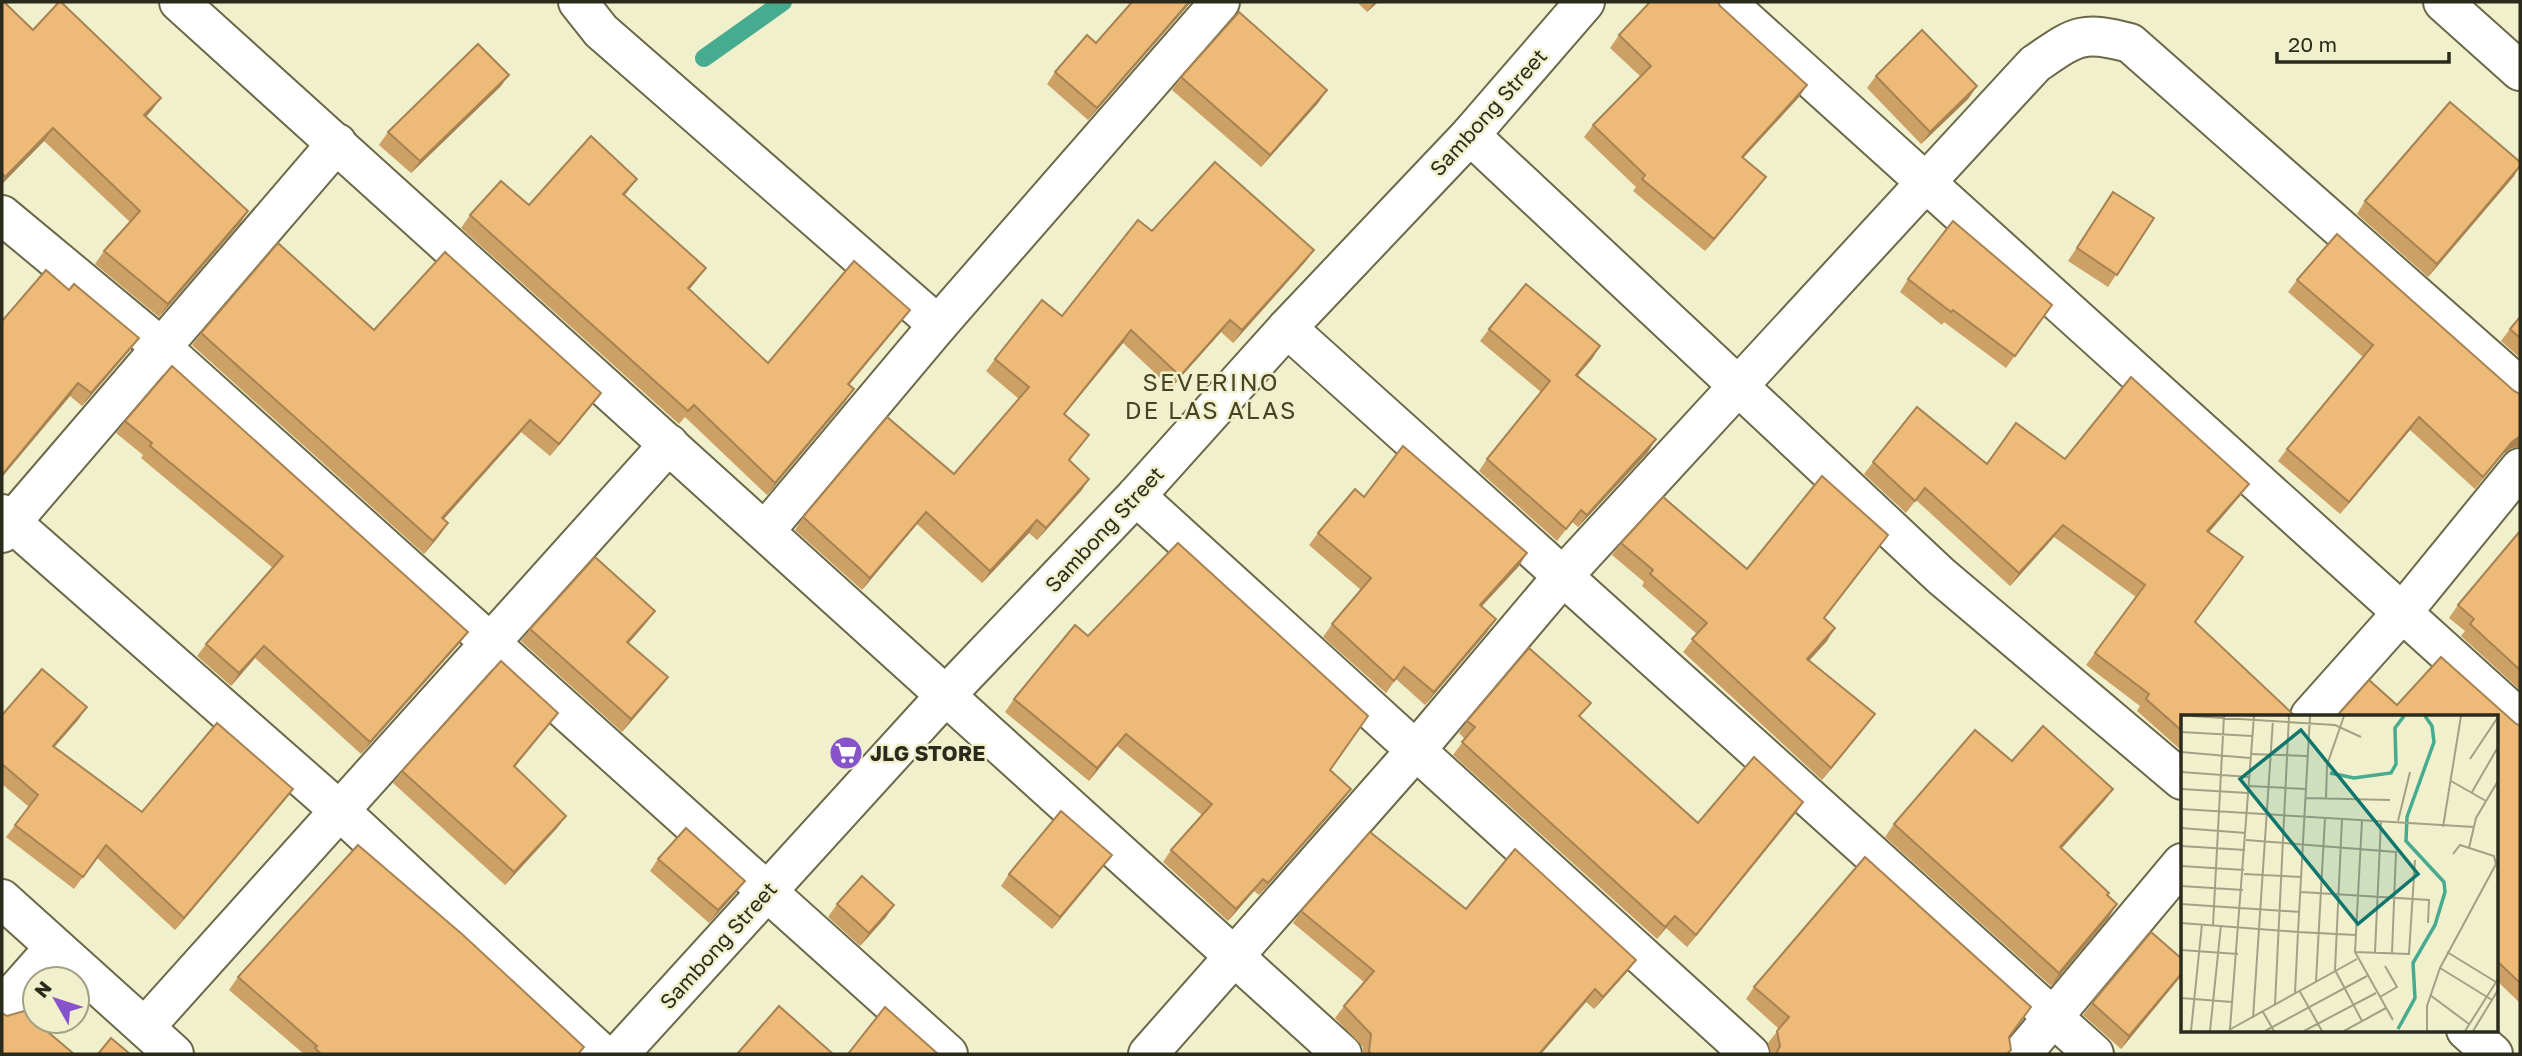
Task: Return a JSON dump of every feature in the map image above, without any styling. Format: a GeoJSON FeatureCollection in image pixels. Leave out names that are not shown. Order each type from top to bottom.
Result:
{"type":"FeatureCollection","features":[{"type":"Feature","properties":{"kind":"street"},"geometry":{"type":"LineString","coordinates":[[179,2],[1342,1054]]}},
{"type":"Feature","properties":{"kind":"street"},"geometry":{"type":"LineString","coordinates":[[578,2],[601,31],[938,325]]}},
{"type":"Feature","properties":{"kind":"street"},"geometry":{"type":"LineString","coordinates":[[765,531],[938,325],[1220,2]]}},
{"type":"Feature","properties":{"kind":"street","name":"Sambong Street"},"geometry":{"type":"LineString","coordinates":[[619,1054],[946,695],[1136,496],[1287,328],[1471,135],[1585,2]]}},
{"type":"Feature","properties":{"kind":"street"},"geometry":{"type":"LineString","coordinates":[[1726,2],[2520,719]]}},
{"type":"Feature","properties":{"kind":"street"},"geometry":{"type":"LineString","coordinates":[[2443,2],[2520,71]]}},
{"type":"Feature","properties":{"kind":"street"},"geometry":{"type":"LineString","coordinates":[[1148,1054],[1236,958],[1563,576],[1737,384],[2035,64],[2068,41],[2097,34],[2130,43],[2520,387]]}},
{"type":"Feature","properties":{"kind":"street"},"geometry":{"type":"LineString","coordinates":[[1471,135],[1941,576],[2181,779]]}},
{"type":"Feature","properties":{"kind":"street"},"geometry":{"type":"LineString","coordinates":[[337,143],[5,523],[340,811],[603,1054]]}},
{"type":"Feature","properties":{"kind":"street"},"geometry":{"type":"LineString","coordinates":[[2,215],[161,347],[948,1054]]}},
{"type":"Feature","properties":{"kind":"street"},"geometry":{"type":"LineString","coordinates":[[1287,328],[2094,1054]]}},
{"type":"Feature","properties":{"kind":"street"},"geometry":{"type":"LineString","coordinates":[[145,1027],[492,644],[668,444]]}},
{"type":"Feature","properties":{"kind":"street"},"geometry":{"type":"LineString","coordinates":[[2311,715],[2401,614],[2520,468]]}},
{"type":"Feature","properties":{"kind":"street"},"geometry":{"type":"LineString","coordinates":[[1136,496],[1750,1054]]}},
{"type":"Feature","properties":{"kind":"street"},"geometry":{"type":"LineString","coordinates":[[2022,1054],[2181,864]]}},
{"type":"Feature","properties":{"kind":"street"},"geometry":{"type":"LineString","coordinates":[[2,899],[174,1054]]}},
{"type":"Feature","properties":{"kind":"street"},"geometry":{"type":"LineString","coordinates":[[2,1007],[54,948]]}},
{"type":"Feature","properties":{"kind":"street"},"geometry":{"type":"LineString","coordinates":[[2468,1032],[2493,1054]]}},
{"type":"Feature","properties":{"kind":"building"},"geometry":{"type":"Polygon","coordinates":[[[2,2],[33,30],[61,2],[161,98],[144,115],[248,211],[168,304],[104,251],[140,211],[53,128],[5,177],[2,173],[2,2]]]}},
{"type":"Feature","properties":{"kind":"building"},"geometry":{"type":"Polygon","coordinates":[[[1132,2],[1189,2],[1097,108],[1055,72],[1087,35],[1096,43],[1132,2]]]}},
{"type":"Feature","properties":{"kind":"building"},"geometry":{"type":"Polygon","coordinates":[[[1650,2],[1718,2],[1807,85],[1742,157],[1766,177],[1714,239],[1642,179],[1645,175],[1593,125],[1651,66],[1619,35],[1650,2]]]}},
{"type":"Feature","properties":{"kind":"building"},"geometry":{"type":"Polygon","coordinates":[[[1239,12],[1327,90],[1270,155],[1181,77],[1239,12]]]}},
{"type":"Feature","properties":{"kind":"building"},"geometry":{"type":"Polygon","coordinates":[[[1922,30],[1977,86],[1930,132],[1876,76],[1922,30]]]}},
{"type":"Feature","properties":{"kind":"building"},"geometry":{"type":"Polygon","coordinates":[[[478,44],[509,75],[420,161],[388,132],[478,44]]]}},
{"type":"Feature","properties":{"kind":"building"},"geometry":{"type":"Polygon","coordinates":[[[2450,102],[2520,162],[2520,166],[2437,264],[2365,201],[2450,102]]]}},
{"type":"Feature","properties":{"kind":"building"},"geometry":{"type":"Polygon","coordinates":[[[591,136],[637,179],[623,194],[706,268],[688,288],[768,363],[854,261],[910,310],[848,384],[854,389],[775,483],[694,405],[688,411],[470,215],[501,181],[529,205],[591,136]]]}},
{"type":"Feature","properties":{"kind":"building"},"geometry":{"type":"Polygon","coordinates":[[[1215,162],[1314,250],[1242,330],[1230,320],[1180,376],[1131,330],[1064,414],[1089,435],[1069,460],[1089,479],[1046,528],[1037,520],[990,571],[926,512],[870,578],[803,517],[887,417],[954,474],[1029,387],[995,359],[1042,300],[1062,316],[1138,220],[1152,231],[1215,162]]]}},
{"type":"Feature","properties":{"kind":"building"},"geometry":{"type":"Polygon","coordinates":[[[2113,192],[2154,218],[2117,275],[2077,248],[2113,192]]]}},
{"type":"Feature","properties":{"kind":"building"},"geometry":{"type":"Polygon","coordinates":[[[1953,221],[2052,305],[2015,356],[1908,279],[1953,221]]]}},
{"type":"Feature","properties":{"kind":"building"},"geometry":{"type":"Polygon","coordinates":[[[2337,234],[2520,394],[2520,436],[2483,477],[2419,417],[2349,502],[2287,449],[2373,345],[2297,280],[2337,234]]]}},
{"type":"Feature","properties":{"kind":"building"},"geometry":{"type":"Polygon","coordinates":[[[278,243],[374,330],[445,252],[601,393],[559,444],[530,420],[442,518],[448,523],[433,541],[201,333],[278,243]]]}},
{"type":"Feature","properties":{"kind":"building"},"geometry":{"type":"Polygon","coordinates":[[[46,270],[69,290],[74,284],[139,338],[91,393],[78,383],[2,475],[2,321],[46,270]]]}},
{"type":"Feature","properties":{"kind":"building"},"geometry":{"type":"Polygon","coordinates":[[[1526,284],[1600,346],[1576,375],[1656,439],[1587,515],[1581,510],[1566,529],[1487,459],[1550,381],[1489,329],[1526,284]]]}},
{"type":"Feature","properties":{"kind":"building"},"geometry":{"type":"Polygon","coordinates":[[[2520,317],[2520,338],[2510,329],[2520,317]]]}},
{"type":"Feature","properties":{"kind":"building"},"geometry":{"type":"Polygon","coordinates":[[[172,366],[468,632],[370,742],[264,646],[239,673],[206,644],[283,556],[150,446],[152,443],[125,421],[172,366]]]}},
{"type":"Feature","properties":{"kind":"building"},"geometry":{"type":"Polygon","coordinates":[[[2131,377],[2249,484],[2207,531],[2243,557],[2195,622],[2294,715],[2181,715],[2181,730],[2146,699],[2149,694],[2095,653],[2145,585],[2063,525],[2019,573],[1925,488],[1915,501],[1873,462],[1917,407],[1987,464],[2016,423],[2065,459],[2131,377]]]}},
{"type":"Feature","properties":{"kind":"building"},"geometry":{"type":"Polygon","coordinates":[[[1403,446],[1527,553],[1480,605],[1496,619],[1434,692],[1404,667],[1394,681],[1332,624],[1371,578],[1318,533],[1355,489],[1364,497],[1403,446]]]}},
{"type":"Feature","properties":{"kind":"building"},"geometry":{"type":"Polygon","coordinates":[[[1822,476],[1888,535],[1824,618],[1835,628],[1807,659],[1875,714],[1831,768],[1692,639],[1707,623],[1650,574],[1653,570],[1621,543],[1663,497],[1747,569],[1822,476]]]}},
{"type":"Feature","properties":{"kind":"building"},"geometry":{"type":"Polygon","coordinates":[[[2520,531],[2520,670],[2470,624],[2474,619],[2458,605],[2520,531]]]}},
{"type":"Feature","properties":{"kind":"building"},"geometry":{"type":"Polygon","coordinates":[[[1178,543],[1368,716],[1330,770],[1351,789],[1268,883],[1263,879],[1236,909],[1171,850],[1212,804],[1126,734],[1097,768],[1014,699],[1075,625],[1088,636],[1178,543]]]}},
{"type":"Feature","properties":{"kind":"building"},"geometry":{"type":"Polygon","coordinates":[[[595,557],[655,611],[627,642],[668,677],[631,719],[530,629],[595,557]]]}},
{"type":"Feature","properties":{"kind":"building"},"geometry":{"type":"Polygon","coordinates":[[[1529,648],[1591,703],[1579,716],[1698,823],[1754,757],[1803,802],[1696,935],[1675,916],[1665,927],[1462,742],[1475,727],[1467,721],[1529,648]]]}},
{"type":"Feature","properties":{"kind":"building"},"geometry":{"type":"Polygon","coordinates":[[[2441,657],[2520,726],[2520,983],[2498,962],[2498,715],[2338,715],[2369,680],[2397,705],[2441,657]]]}},
{"type":"Feature","properties":{"kind":"building"},"geometry":{"type":"Polygon","coordinates":[[[501,661],[558,713],[514,766],[566,816],[514,872],[402,771],[501,661]]]}},
{"type":"Feature","properties":{"kind":"building"},"geometry":{"type":"Polygon","coordinates":[[[42,669],[87,707],[53,746],[142,812],[217,723],[293,789],[184,918],[106,845],[83,877],[15,825],[38,795],[2,764],[2,715],[42,669]]]}},
{"type":"Feature","properties":{"kind":"building"},"geometry":{"type":"Polygon","coordinates":[[[2043,726],[2113,789],[2060,847],[2109,893],[2107,895],[2117,904],[2059,973],[1894,824],[1975,730],[2012,761],[2043,726]]]}},
{"type":"Feature","properties":{"kind":"building"},"geometry":{"type":"Polygon","coordinates":[[[1061,811],[1112,855],[1060,917],[1009,874],[1061,811]]]}},
{"type":"Feature","properties":{"kind":"building"},"geometry":{"type":"Polygon","coordinates":[[[686,828],[745,881],[718,910],[658,859],[686,828]]]}},
{"type":"Feature","properties":{"kind":"building"},"geometry":{"type":"Polygon","coordinates":[[[1370,832],[1466,909],[1515,849],[1636,960],[1603,997],[1595,989],[1539,1054],[1372,1054],[1369,1052],[1371,1034],[1344,1006],[1374,971],[1301,911],[1370,832]]]}},
{"type":"Feature","properties":{"kind":"building"},"geometry":{"type":"Polygon","coordinates":[[[358,845],[463,935],[584,1047],[578,1054],[321,1054],[315,1048],[317,1046],[238,977],[358,845]]]}},
{"type":"Feature","properties":{"kind":"building"},"geometry":{"type":"Polygon","coordinates":[[[1865,857],[2031,1007],[2009,1037],[2011,1050],[2007,1054],[1776,1054],[1780,1046],[1777,1031],[1789,1017],[1754,987],[1865,857]]]}},
{"type":"Feature","properties":{"kind":"building"},"geometry":{"type":"Polygon","coordinates":[[[862,876],[894,905],[869,933],[837,904],[862,876]]]}},
{"type":"Feature","properties":{"kind":"building"},"geometry":{"type":"Polygon","coordinates":[[[2151,932],[2181,958],[2181,974],[2129,1036],[2092,1003],[2151,932]]]}},
{"type":"Feature","properties":{"kind":"building"},"geometry":{"type":"Polygon","coordinates":[[[779,1006],[833,1054],[737,1054],[779,1006]]]}},
{"type":"Feature","properties":{"kind":"building"},"geometry":{"type":"Polygon","coordinates":[[[885,1007],[938,1054],[848,1054],[885,1007]]]}},
{"type":"Feature","properties":{"kind":"building"},"geometry":{"type":"Polygon","coordinates":[[[21,1012],[21,1035],[52,1035],[74,1054],[2,1054],[2,1013],[7,1016],[21,1012]]]}},
{"type":"Feature","properties":{"kind":"building"},"geometry":{"type":"Polygon","coordinates":[[[111,1038],[130,1054],[98,1054],[111,1038]]]}},
{"type":"Feature","properties":{"kind":"waterway"},"geometry":{"type":"LineString","coordinates":[[704,58],[783,2]]}},
{"type":"Feature","properties":{"kind":"place","name":"JLG STORE"},"geometry":{"type":"Point","coordinates":[846,753]}},
{"type":"Feature","properties":{"kind":"district","name":"SEVERINO DE LAS ALAS"},"geometry":{"type":"Point","coordinates":[1211,395]}}]}
